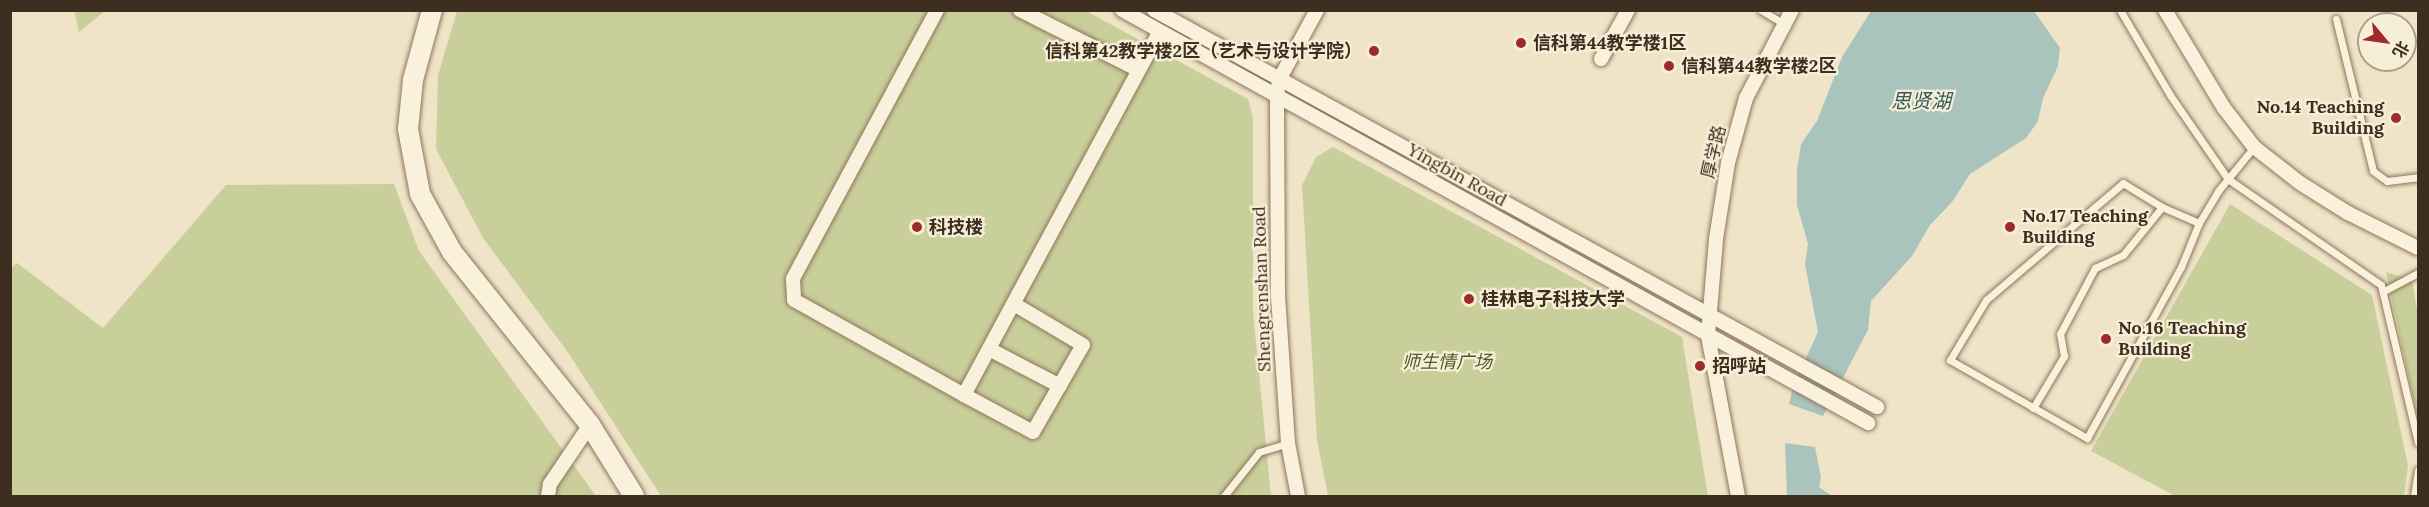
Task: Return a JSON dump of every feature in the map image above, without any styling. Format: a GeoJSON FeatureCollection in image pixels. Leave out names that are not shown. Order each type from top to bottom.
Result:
{"type":"FeatureCollection","features":[{"type":"Feature","properties":{"kind":"street"},"geometry":{"type":"LineString","coordinates":[[432,10],[413,80],[408,129],[420,194],[452,252],[590,425],[634,496]]}},
{"type":"Feature","properties":{"kind":"street"},"geometry":{"type":"LineString","coordinates":[[938,10],[793,279],[794,300],[1034,432],[1083,345],[1014,304]]}},
{"type":"Feature","properties":{"kind":"street"},"geometry":{"type":"LineString","coordinates":[[1020,10],[1139,70]]}},
{"type":"Feature","properties":{"kind":"street","name":"Yingbin Road"},"geometry":{"type":"LineString","coordinates":[[1122,10],[1868,423]]}},
{"type":"Feature","properties":{"kind":"street","name":"Yingbin Road"},"geometry":{"type":"LineString","coordinates":[[1154,10],[1877,407]]}},
{"type":"Feature","properties":{"kind":"street"},"geometry":{"type":"LineString","coordinates":[[1279,80],[1317,10]]}},
{"type":"Feature","properties":{"kind":"street"},"geometry":{"type":"LineString","coordinates":[[1601,59],[1628,10]]}},
{"type":"Feature","properties":{"kind":"street","name":"厚学路"},"geometry":{"type":"LineString","coordinates":[[1708,335],[1708,313],[1728,163],[1746,98],[1792,10]]}},
{"type":"Feature","properties":{"kind":"street"},"geometry":{"type":"LineString","coordinates":[[2165,10],[2224,108],[2254,147],[2300,183],[2348,213],[2418,248]]}},
{"type":"Feature","properties":{"kind":"street"},"geometry":{"type":"LineString","coordinates":[[964,395],[1160,31]]}},
{"type":"Feature","properties":{"kind":"street","name":"Shengrenshan Road"},"geometry":{"type":"LineString","coordinates":[[1279,80],[1277,96],[1278,296],[1288,443],[1298,496]]}},
{"type":"Feature","properties":{"kind":"street"},"geometry":{"type":"LineString","coordinates":[[1708,335],[1738,496]]}},
{"type":"Feature","properties":{"kind":"street"},"geometry":{"type":"LineString","coordinates":[[989,349],[1060,386]]}},
{"type":"Feature","properties":{"kind":"street"},"geometry":{"type":"LineString","coordinates":[[548,496],[550,484],[590,425]]}},
{"type":"Feature","properties":{"kind":"lane"},"geometry":{"type":"LineString","coordinates":[[1761,10],[1784,24]]}},
{"type":"Feature","properties":{"kind":"lane"},"geometry":{"type":"LineString","coordinates":[[2120,10],[2170,95],[2228,179],[2377,280],[2384,291],[2418,443]]}},
{"type":"Feature","properties":{"kind":"lane"},"geometry":{"type":"LineString","coordinates":[[2336,19],[2373,171],[2387,181],[2418,177]]}},
{"type":"Feature","properties":{"kind":"lane"},"geometry":{"type":"LineString","coordinates":[[2199,223],[2162,207],[2123,183],[1986,300],[1950,360],[2087,438],[2181,267],[2199,223],[2228,179],[2254,147]]}},
{"type":"Feature","properties":{"kind":"lane"},"geometry":{"type":"LineString","coordinates":[[2033,408],[2064,356],[2060,334],[2095,268],[2123,255],[2162,207]]}},
{"type":"Feature","properties":{"kind":"lane"},"geometry":{"type":"LineString","coordinates":[[2384,291],[2418,273]]}},
{"type":"Feature","properties":{"kind":"lane"},"geometry":{"type":"LineString","coordinates":[[1224,496],[1259,452],[1288,443]]}},
{"type":"Feature","properties":{"kind":"lane"},"geometry":{"type":"LineString","coordinates":[[2415,496],[2418,470]]}},
{"type":"Feature","properties":{"kind":"green space"},"geometry":{"type":"Polygon","coordinates":[[[74,10],[105,10],[105,11],[79,32],[74,10]]]}},
{"type":"Feature","properties":{"kind":"green space"},"geometry":{"type":"Polygon","coordinates":[[[457,11],[1086,11],[1248,99],[1253,118],[1253,311],[1271,496],[661,496],[567,351],[483,238],[436,149],[438,75],[457,11]]]}},
{"type":"Feature","properties":{"kind":"green space","name":"师生情广场"},"geometry":{"type":"Polygon","coordinates":[[[1333,147],[1682,337],[1708,496],[1328,496],[1317,440],[1302,185],[1316,157],[1333,147]]]}},
{"type":"Feature","properties":{"kind":"green space"},"geometry":{"type":"Polygon","coordinates":[[[394,184],[419,251],[596,496],[11,496],[11,268],[17,263],[103,328],[226,185],[394,184]]]}},
{"type":"Feature","properties":{"kind":"green space"},"geometry":{"type":"Polygon","coordinates":[[[2230,204],[2372,295],[2408,466],[2404,496],[2175,496],[2091,451],[2230,204]]]}},
{"type":"Feature","properties":{"kind":"green space"},"geometry":{"type":"Polygon","coordinates":[[[2386,272],[2412,280],[2418,315],[2418,420],[2386,272]]]}},
{"type":"Feature","properties":{"kind":"water","name":"思贤湖"},"geometry":{"type":"Polygon","coordinates":[[[1871,11],[2034,11],[2060,48],[2058,66],[2043,98],[2038,121],[2026,138],[1970,174],[1952,202],[1930,225],[1912,256],[1871,301],[1868,330],[1823,416],[1789,404],[1794,384],[1818,332],[1805,264],[1808,244],[1797,205],[1797,170],[1801,144],[1817,121],[1842,57],[1871,11]]]}},
{"type":"Feature","properties":{"kind":"water"},"geometry":{"type":"Polygon","coordinates":[[[1785,443],[1815,447],[1821,477],[1819,487],[1832,496],[1787,496],[1785,443]]]}},
{"type":"Feature","properties":{"kind":"place","name":"信科第44教学楼1区"},"geometry":{"type":"Point","coordinates":[1521,43]}},
{"type":"Feature","properties":{"kind":"place","name":"信科第42教学楼2区（艺术与设计学院）"},"geometry":{"type":"Point","coordinates":[1374,51]}},
{"type":"Feature","properties":{"kind":"place","name":"信科第44教学楼2区"},"geometry":{"type":"Point","coordinates":[1669,66]}},
{"type":"Feature","properties":{"kind":"place","name":"No.14 Teaching Building"},"geometry":{"type":"Point","coordinates":[2396,118]}},
{"type":"Feature","properties":{"kind":"place","name":"科技楼"},"geometry":{"type":"Point","coordinates":[917,227]}},
{"type":"Feature","properties":{"kind":"place","name":"No.17 Teaching Building"},"geometry":{"type":"Point","coordinates":[2010,227]}},
{"type":"Feature","properties":{"kind":"place","name":"桂林电子科技大学"},"geometry":{"type":"Point","coordinates":[1469,299]}},
{"type":"Feature","properties":{"kind":"place","name":"No.16 Teaching Building"},"geometry":{"type":"Point","coordinates":[2106,339]}},
{"type":"Feature","properties":{"kind":"place","name":"招呼站"},"geometry":{"type":"Point","coordinates":[1700,366]}}]}
